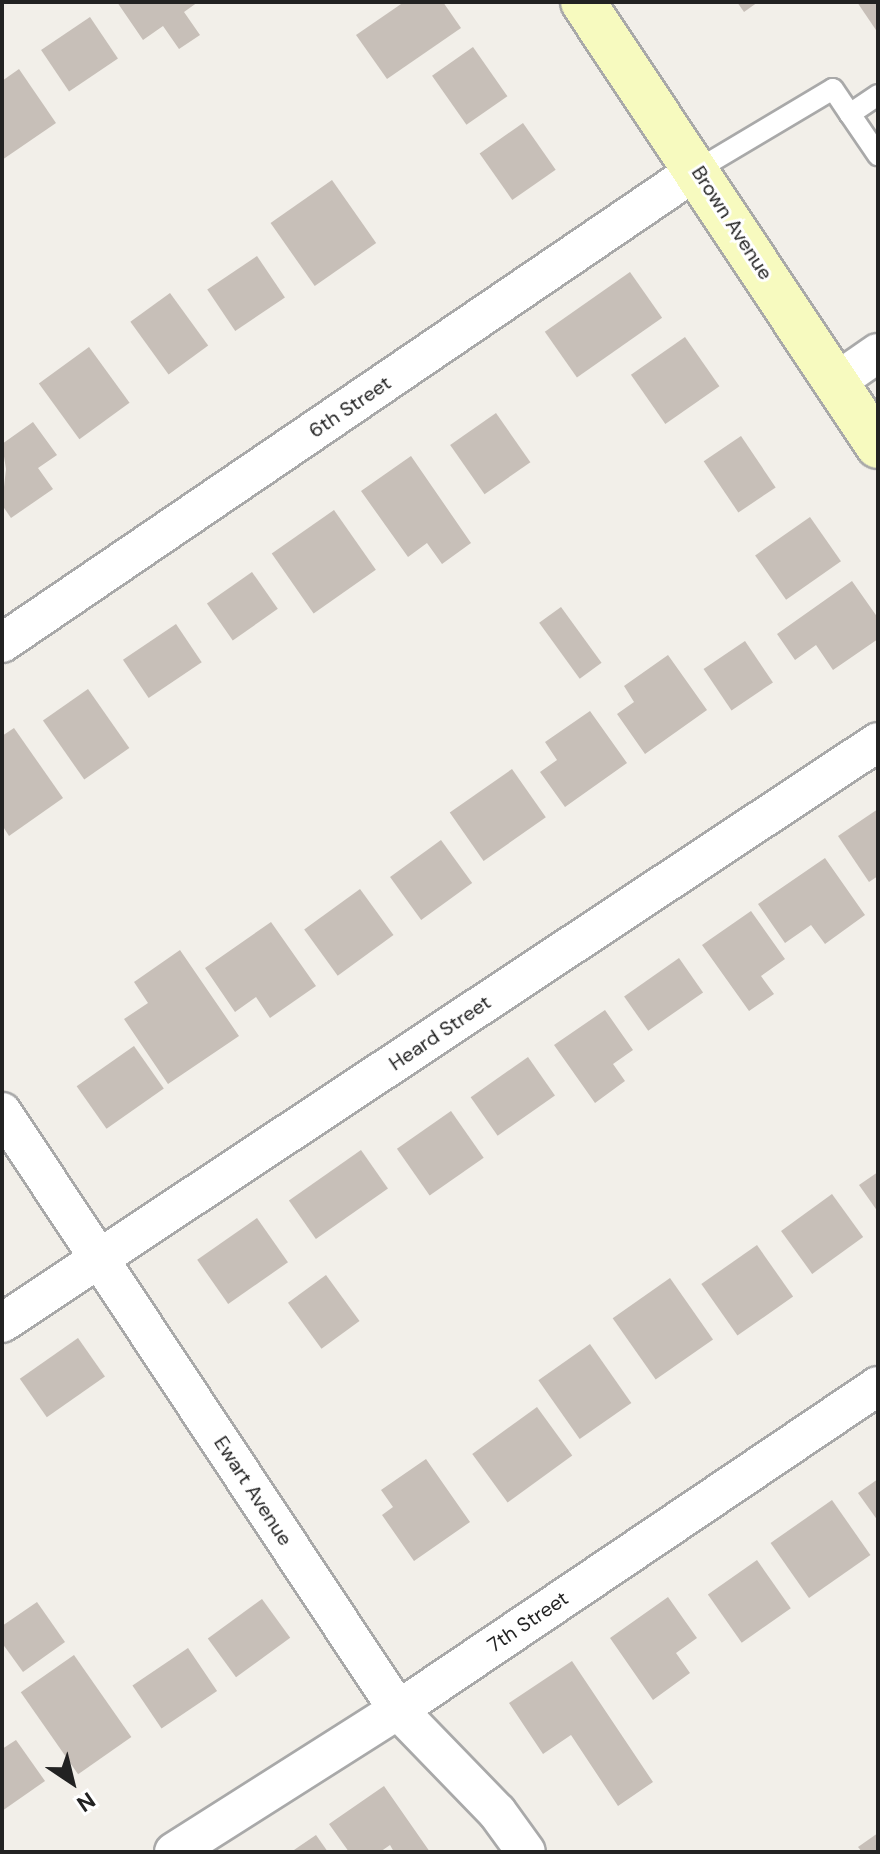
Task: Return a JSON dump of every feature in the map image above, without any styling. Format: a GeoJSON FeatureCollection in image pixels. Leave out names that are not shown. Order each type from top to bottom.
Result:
{"type":"FeatureCollection","features":[{"type":"Feature","properties":{"kind":"street","name":"Brown Avenue"},"geometry":{"type":"LineString","coordinates":[[583,2],[878,446]]}},
{"type":"Feature","properties":{"kind":"street","name":"6th Street"},"geometry":{"type":"LineString","coordinates":[[2,643],[697,170]]}},
{"type":"Feature","properties":{"kind":"street"},"geometry":{"type":"LineString","coordinates":[[836,382],[878,353]]}},
{"type":"Feature","properties":{"kind":"street","name":"Heard Street"},"geometry":{"type":"LineString","coordinates":[[2,1323],[878,742]]}},
{"type":"Feature","properties":{"kind":"street","name":"Ewart Avenue"},"geometry":{"type":"LineString","coordinates":[[2,1112],[398,1710],[497,1812],[526,1852]]}},
{"type":"Feature","properties":{"kind":"street","name":"7th Street"},"geometry":{"type":"LineString","coordinates":[[174,1852],[398,1710],[878,1386]]}},
{"type":"Feature","properties":{"kind":"lane"},"geometry":{"type":"LineString","coordinates":[[697,170],[833,89],[878,155]]}},
{"type":"Feature","properties":{"kind":"lane"},"geometry":{"type":"LineString","coordinates":[[850,114],[878,95]]}},
{"type":"Feature","properties":{"kind":"building"},"geometry":{"type":"Polygon","coordinates":[[[117,2],[198,2],[184,12],[200,35],[179,49],[163,26],[143,40],[117,2]]]}},
{"type":"Feature","properties":{"kind":"building"},"geometry":{"type":"Polygon","coordinates":[[[404,2],[443,2],[461,28],[387,79],[356,35],[404,2]]]}},
{"type":"Feature","properties":{"kind":"building"},"geometry":{"type":"Polygon","coordinates":[[[737,2],[758,2],[744,12],[737,2]]]}},
{"type":"Feature","properties":{"kind":"building"},"geometry":{"type":"Polygon","coordinates":[[[857,2],[878,2],[878,33],[857,2]]]}},
{"type":"Feature","properties":{"kind":"building"},"geometry":{"type":"Polygon","coordinates":[[[90,17],[118,58],[69,91],[41,50],[90,17]]]}},
{"type":"Feature","properties":{"kind":"building"},"geometry":{"type":"Polygon","coordinates":[[[473,47],[507,96],[466,125],[432,76],[473,47]]]}},
{"type":"Feature","properties":{"kind":"building"},"geometry":{"type":"Polygon","coordinates":[[[19,69],[56,123],[2,160],[2,81],[19,69]]]}},
{"type":"Feature","properties":{"kind":"building"},"geometry":{"type":"Polygon","coordinates":[[[523,123],[556,170],[512,200],[480,153],[523,123]]]}},
{"type":"Feature","properties":{"kind":"building"},"geometry":{"type":"Polygon","coordinates":[[[332,180],[376,243],[315,286],[271,223],[332,180]]]}},
{"type":"Feature","properties":{"kind":"building"},"geometry":{"type":"Polygon","coordinates":[[[257,256],[285,297],[235,331],[207,290],[257,256]]]}},
{"type":"Feature","properties":{"kind":"building"},"geometry":{"type":"Polygon","coordinates":[[[630,272],[662,318],[577,378],[545,332],[630,272]]]}},
{"type":"Feature","properties":{"kind":"building"},"geometry":{"type":"Polygon","coordinates":[[[170,293],[208,346],[169,374],[130,322],[170,293]]]}},
{"type":"Feature","properties":{"kind":"building"},"geometry":{"type":"Polygon","coordinates":[[[685,337],[719,386],[665,424],[631,375],[685,337]]]}},
{"type":"Feature","properties":{"kind":"building"},"geometry":{"type":"Polygon","coordinates":[[[89,347],[130,403],[79,439],[39,383],[89,347]]]}},
{"type":"Feature","properties":{"kind":"building"},"geometry":{"type":"Polygon","coordinates":[[[496,413],[530,462],[485,494],[450,445],[496,413]]]}},
{"type":"Feature","properties":{"kind":"building"},"geometry":{"type":"Polygon","coordinates":[[[33,422],[57,455],[38,468],[53,489],[11,518],[2,505],[6,469],[2,444],[33,422]]]}},
{"type":"Feature","properties":{"kind":"building"},"geometry":{"type":"Polygon","coordinates":[[[741,436],[776,487],[738,513],[704,461],[741,436]]]}},
{"type":"Feature","properties":{"kind":"building"},"geometry":{"type":"Polygon","coordinates":[[[411,456],[471,543],[442,564],[427,543],[408,557],[361,491],[411,456]]]}},
{"type":"Feature","properties":{"kind":"building"},"geometry":{"type":"Polygon","coordinates":[[[334,510],[376,570],[314,613],[272,554],[334,510]]]}},
{"type":"Feature","properties":{"kind":"building"},"geometry":{"type":"Polygon","coordinates":[[[810,517],[841,561],[786,600],[755,555],[810,517]]]}},
{"type":"Feature","properties":{"kind":"building"},"geometry":{"type":"Polygon","coordinates":[[[252,572],[278,609],[233,640],[207,604],[252,572]]]}},
{"type":"Feature","properties":{"kind":"building"},"geometry":{"type":"Polygon","coordinates":[[[852,581],[878,618],[878,639],[833,670],[816,645],[795,660],[777,634],[852,581]]]}},
{"type":"Feature","properties":{"kind":"building"},"geometry":{"type":"Polygon","coordinates":[[[561,607],[602,663],[580,679],[539,623],[561,607]]]}},
{"type":"Feature","properties":{"kind":"building"},"geometry":{"type":"Polygon","coordinates":[[[176,624],[202,662],[149,698],[123,660],[176,624]]]}},
{"type":"Feature","properties":{"kind":"building"},"geometry":{"type":"Polygon","coordinates":[[[745,641],[773,682],[732,710],[704,669],[745,641]]]}},
{"type":"Feature","properties":{"kind":"building"},"geometry":{"type":"Polygon","coordinates":[[[668,655],[707,710],[645,754],[617,714],[634,702],[624,686],[668,655]]]}},
{"type":"Feature","properties":{"kind":"building"},"geometry":{"type":"Polygon","coordinates":[[[88,689],[129,748],[84,780],[43,721],[88,689]]]}},
{"type":"Feature","properties":{"kind":"building"},"geometry":{"type":"Polygon","coordinates":[[[590,711],[627,763],[565,807],[540,772],[557,760],[545,742],[590,711]]]}},
{"type":"Feature","properties":{"kind":"building"},"geometry":{"type":"Polygon","coordinates":[[[14,728],[63,798],[9,836],[2,825],[2,736],[14,728]]]}},
{"type":"Feature","properties":{"kind":"building"},"geometry":{"type":"Polygon","coordinates":[[[512,769],[546,817],[484,861],[450,813],[512,769]]]}},
{"type":"Feature","properties":{"kind":"building"},"geometry":{"type":"Polygon","coordinates":[[[878,809],[878,876],[869,882],[838,836],[878,809]]]}},
{"type":"Feature","properties":{"kind":"building"},"geometry":{"type":"Polygon","coordinates":[[[441,840],[472,883],[421,920],[390,877],[441,840]]]}},
{"type":"Feature","properties":{"kind":"building"},"geometry":{"type":"Polygon","coordinates":[[[825,858],[865,915],[825,944],[811,925],[785,943],[758,904],[825,858]]]}},
{"type":"Feature","properties":{"kind":"building"},"geometry":{"type":"Polygon","coordinates":[[[360,889],[394,935],[338,976],[304,930],[360,889]]]}},
{"type":"Feature","properties":{"kind":"building"},"geometry":{"type":"Polygon","coordinates":[[[751,911],[785,959],[761,976],[774,994],[749,1011],[702,945],[751,911]]]}},
{"type":"Feature","properties":{"kind":"building"},"geometry":{"type":"Polygon","coordinates":[[[271,922],[316,986],[270,1018],[256,997],[235,1012],[205,968],[271,922]]]}},
{"type":"Feature","properties":{"kind":"building"},"geometry":{"type":"Polygon","coordinates":[[[180,950],[239,1036],[168,1084],[124,1019],[148,1003],[134,982],[180,950]]]}},
{"type":"Feature","properties":{"kind":"building"},"geometry":{"type":"Polygon","coordinates":[[[679,958],[703,992],[648,1031],[624,996],[679,958]]]}},
{"type":"Feature","properties":{"kind":"building"},"geometry":{"type":"Polygon","coordinates":[[[605,1010],[633,1050],[613,1064],[625,1081],[595,1103],[554,1045],[605,1010]]]}},
{"type":"Feature","properties":{"kind":"building"},"geometry":{"type":"Polygon","coordinates":[[[134,1046],[164,1089],[106,1129],[77,1086],[134,1046]]]}},
{"type":"Feature","properties":{"kind":"building"},"geometry":{"type":"Polygon","coordinates":[[[528,1057],[555,1096],[498,1136],[471,1097],[528,1057]]]}},
{"type":"Feature","properties":{"kind":"building"},"geometry":{"type":"Polygon","coordinates":[[[451,1111],[484,1158],[430,1196],[397,1149],[451,1111]]]}},
{"type":"Feature","properties":{"kind":"building"},"geometry":{"type":"Polygon","coordinates":[[[361,1150],[388,1189],[316,1239],[289,1200],[361,1150]]]}},
{"type":"Feature","properties":{"kind":"building"},"geometry":{"type":"Polygon","coordinates":[[[878,1172],[878,1212],[859,1185],[878,1172]]]}},
{"type":"Feature","properties":{"kind":"building"},"geometry":{"type":"Polygon","coordinates":[[[832,1194],[863,1237],[812,1274],[781,1231],[832,1194]]]}},
{"type":"Feature","properties":{"kind":"building"},"geometry":{"type":"Polygon","coordinates":[[[257,1218],[288,1262],[228,1304],[197,1260],[257,1218]]]}},
{"type":"Feature","properties":{"kind":"building"},"geometry":{"type":"Polygon","coordinates":[[[757,1245],[793,1297],[737,1336],[701,1284],[757,1245]]]}},
{"type":"Feature","properties":{"kind":"building"},"geometry":{"type":"Polygon","coordinates":[[[326,1275],[360,1321],[321,1349],[288,1303],[326,1275]]]}},
{"type":"Feature","properties":{"kind":"building"},"geometry":{"type":"Polygon","coordinates":[[[670,1278],[713,1339],[656,1380],[613,1318],[670,1278]]]}},
{"type":"Feature","properties":{"kind":"building"},"geometry":{"type":"Polygon","coordinates":[[[78,1338],[105,1377],[47,1417],[20,1379],[78,1338]]]}},
{"type":"Feature","properties":{"kind":"building"},"geometry":{"type":"Polygon","coordinates":[[[590,1344],[631,1403],[580,1439],[538,1380],[590,1344]]]}},
{"type":"Feature","properties":{"kind":"building"},"geometry":{"type":"Polygon","coordinates":[[[537,1407],[572,1456],[508,1503],[472,1454],[537,1407]]]}},
{"type":"Feature","properties":{"kind":"building"},"geometry":{"type":"Polygon","coordinates":[[[426,1459],[470,1522],[414,1561],[382,1515],[393,1507],[381,1490],[426,1459]]]}},
{"type":"Feature","properties":{"kind":"building"},"geometry":{"type":"Polygon","coordinates":[[[878,1479],[878,1521],[858,1493],[878,1479]]]}},
{"type":"Feature","properties":{"kind":"building"},"geometry":{"type":"Polygon","coordinates":[[[832,1500],[870,1555],[809,1598],[771,1543],[832,1500]]]}},
{"type":"Feature","properties":{"kind":"building"},"geometry":{"type":"Polygon","coordinates":[[[757,1560],[791,1608],[742,1643],[708,1594],[757,1560]]]}},
{"type":"Feature","properties":{"kind":"building"},"geometry":{"type":"Polygon","coordinates":[[[668,1597],[697,1638],[676,1653],[690,1673],[653,1700],[610,1638],[668,1597]]]}},
{"type":"Feature","properties":{"kind":"building"},"geometry":{"type":"Polygon","coordinates":[[[262,1599],[290,1638],[236,1677],[208,1638],[262,1599]]]}},
{"type":"Feature","properties":{"kind":"building"},"geometry":{"type":"Polygon","coordinates":[[[37,1602],[65,1642],[23,1672],[2,1643],[2,1626],[37,1602]]]}},
{"type":"Feature","properties":{"kind":"building"},"geometry":{"type":"Polygon","coordinates":[[[188,1648],[217,1691],[162,1729],[132,1685],[188,1648]]]}},
{"type":"Feature","properties":{"kind":"building"},"geometry":{"type":"Polygon","coordinates":[[[74,1655],[131,1737],[78,1774],[21,1692],[74,1655]]]}},
{"type":"Feature","properties":{"kind":"building"},"geometry":{"type":"Polygon","coordinates":[[[572,1661],[653,1782],[618,1806],[571,1735],[543,1754],[509,1703],[572,1661]]]}},
{"type":"Feature","properties":{"kind":"building"},"geometry":{"type":"Polygon","coordinates":[[[16,1740],[45,1781],[2,1811],[2,1749],[16,1740]]]}},
{"type":"Feature","properties":{"kind":"building"},"geometry":{"type":"Polygon","coordinates":[[[384,1786],[430,1852],[394,1852],[390,1845],[380,1852],[349,1852],[329,1824],[384,1786]]]}},
{"type":"Feature","properties":{"kind":"building"},"geometry":{"type":"Polygon","coordinates":[[[878,1833],[878,1852],[862,1852],[858,1847],[878,1833]]]}},
{"type":"Feature","properties":{"kind":"building"},"geometry":{"type":"Polygon","coordinates":[[[316,1835],[328,1852],[291,1852],[316,1835]]]}}]}
